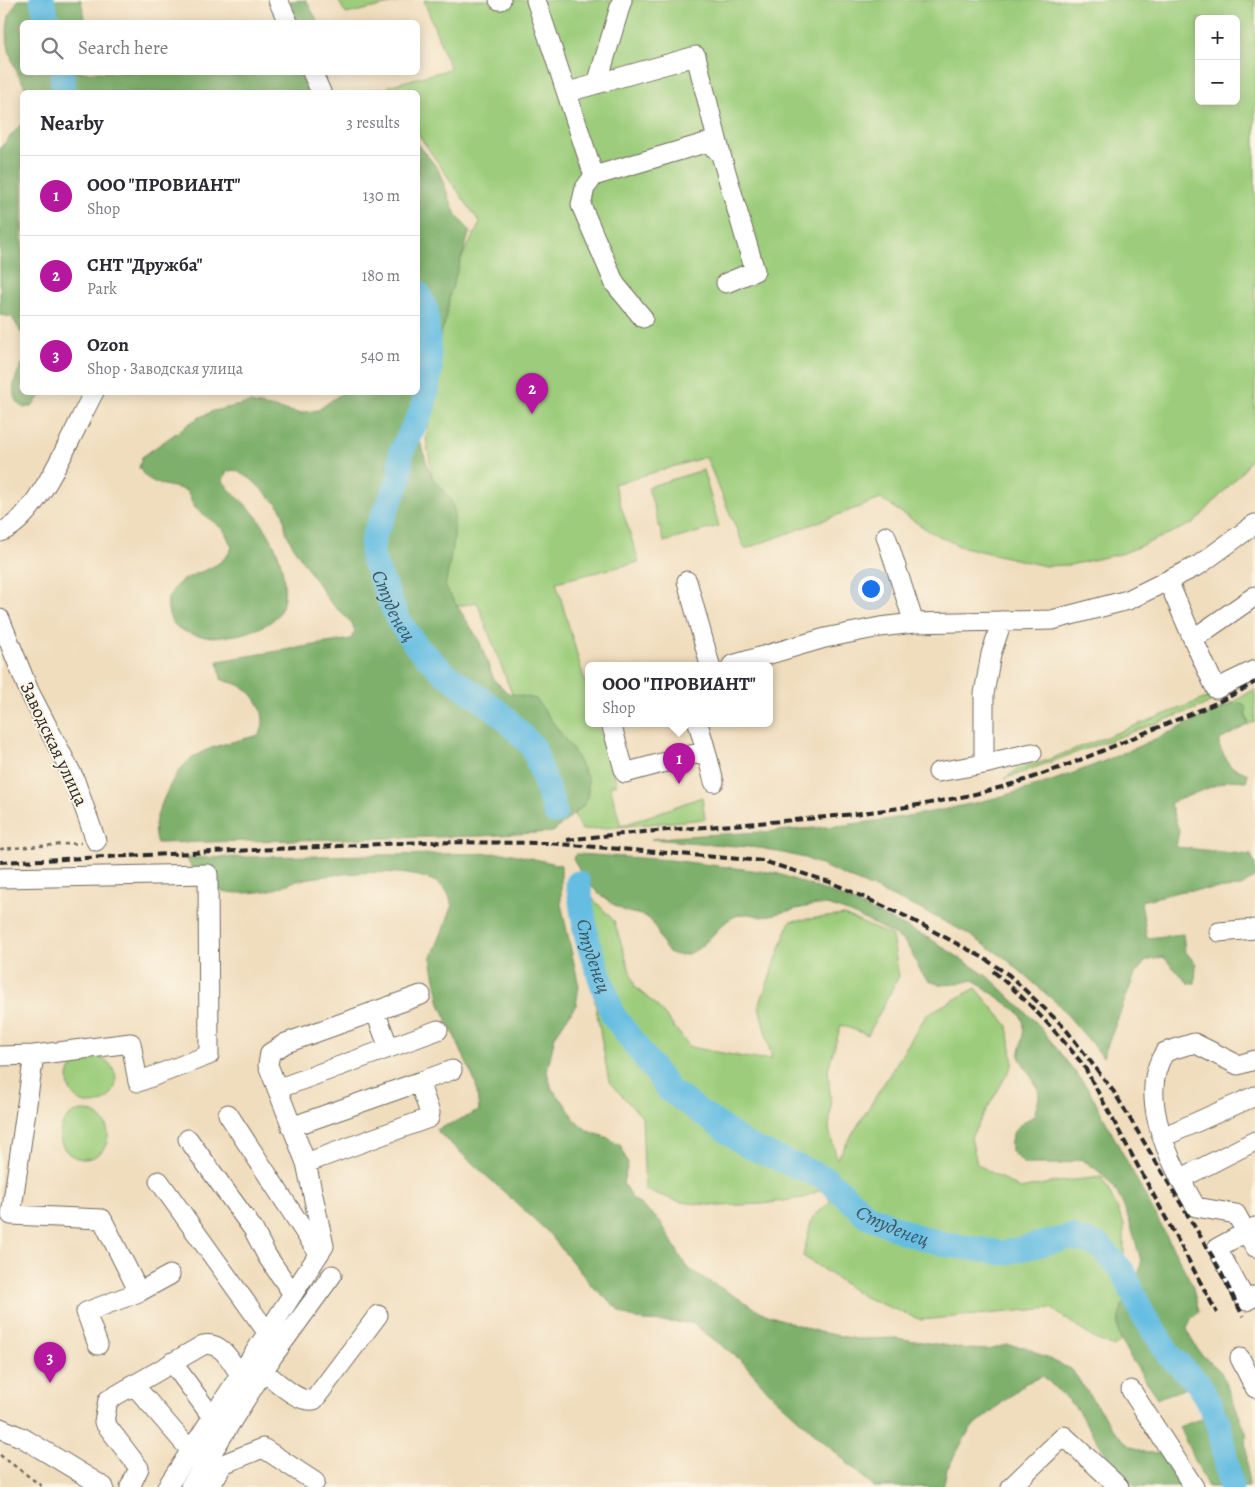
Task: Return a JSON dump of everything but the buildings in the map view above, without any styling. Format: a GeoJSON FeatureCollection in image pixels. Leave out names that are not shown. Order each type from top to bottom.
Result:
{"type":"FeatureCollection","features":[{"type":"Feature","properties":{"kind":"street"},"geometry":{"type":"LineString","coordinates":[[278,0],[287,20]]}},
{"type":"Feature","properties":{"kind":"street"},"geometry":{"type":"LineString","coordinates":[[536,0],[568,92],[594,176]]}},
{"type":"Feature","properties":{"kind":"street"},"geometry":{"type":"LineString","coordinates":[[598,84],[622,0]]}},
{"type":"Feature","properties":{"kind":"street"},"geometry":{"type":"LineString","coordinates":[[568,92],[696,56],[721,155],[755,271],[726,283]]}},
{"type":"Feature","properties":{"kind":"street"},"geometry":{"type":"LineString","coordinates":[[313,75],[320,90]]}},
{"type":"Feature","properties":{"kind":"street"},"geometry":{"type":"LineString","coordinates":[[643,318],[615,284],[581,205],[586,188],[594,176],[704,143],[716,148],[721,155]]}},
{"type":"Feature","properties":{"kind":"street"},"geometry":{"type":"LineString","coordinates":[[0,532],[24,514],[38,498],[92,395]]}},
{"type":"Feature","properties":{"kind":"street"},"geometry":{"type":"LineString","coordinates":[[742,662],[825,638],[914,623],[1052,620],[1128,600],[1199,565],[1255,524]]}},
{"type":"Feature","properties":{"kind":"street"},"geometry":{"type":"LineString","coordinates":[[886,536],[914,623]]}},
{"type":"Feature","properties":{"kind":"street"},"geometry":{"type":"LineString","coordinates":[[687,581],[709,662]]}},
{"type":"Feature","properties":{"kind":"street"},"geometry":{"type":"LineString","coordinates":[[1168,581],[1216,689],[1255,670]]}},
{"type":"Feature","properties":{"kind":"street"},"geometry":{"type":"LineString","coordinates":[[1193,638],[1255,596]]}},
{"type":"Feature","properties":{"kind":"street","name":"Заводская улица"},"geometry":{"type":"LineString","coordinates":[[0,619],[29,691],[74,778],[96,841]]}},
{"type":"Feature","properties":{"kind":"street"},"geometry":{"type":"LineString","coordinates":[[984,764],[984,694],[991,654],[1002,621]]}},
{"type":"Feature","properties":{"kind":"street"},"geometry":{"type":"LineString","coordinates":[[613,727],[625,773],[706,752]]}},
{"type":"Feature","properties":{"kind":"street"},"geometry":{"type":"LineString","coordinates":[[699,727],[714,782]]}},
{"type":"Feature","properties":{"kind":"street"},"geometry":{"type":"LineString","coordinates":[[938,772],[1032,753]]}},
{"type":"Feature","properties":{"kind":"street"},"geometry":{"type":"LineString","coordinates":[[0,878],[208,874],[209,1055],[138,1082],[131,1042],[34,1055],[0,1056]]}},
{"type":"Feature","properties":{"kind":"street"},"geometry":{"type":"LineString","coordinates":[[1219,932],[1255,929]]}},
{"type":"Feature","properties":{"kind":"street"},"geometry":{"type":"LineString","coordinates":[[167,1487],[324,1246],[306,1163],[268,1065],[270,1053],[278,1046],[421,996]]}},
{"type":"Feature","properties":{"kind":"street"},"geometry":{"type":"LineString","coordinates":[[375,1011],[389,1048]]}},
{"type":"Feature","properties":{"kind":"street"},"geometry":{"type":"LineString","coordinates":[[278,1089],[438,1030]]}},
{"type":"Feature","properties":{"kind":"street"},"geometry":{"type":"LineString","coordinates":[[1255,1060],[1238,1065],[1194,1043],[1165,1052],[1155,1072],[1155,1111],[1172,1166],[1196,1207],[1236,1214],[1252,1235],[1217,1248],[1246,1301],[1255,1296]]}},
{"type":"Feature","properties":{"kind":"street"},"geometry":{"type":"LineString","coordinates":[[34,1055],[6,1214],[102,1219],[139,1292]]}},
{"type":"Feature","properties":{"kind":"street"},"geometry":{"type":"LineString","coordinates":[[291,1127],[452,1070]]}},
{"type":"Feature","properties":{"kind":"street"},"geometry":{"type":"LineString","coordinates":[[306,1163],[430,1118],[419,1082]]}},
{"type":"Feature","properties":{"kind":"street"},"geometry":{"type":"LineString","coordinates":[[1163,1138],[1255,1096]]}},
{"type":"Feature","properties":{"kind":"street"},"geometry":{"type":"LineString","coordinates":[[228,1114],[318,1254]]}},
{"type":"Feature","properties":{"kind":"street"},"geometry":{"type":"LineString","coordinates":[[188,1139],[253,1229],[267,1256],[293,1294]]}},
{"type":"Feature","properties":{"kind":"street"},"geometry":{"type":"LineString","coordinates":[[1180,1179],[1255,1141]]}},
{"type":"Feature","properties":{"kind":"street"},"geometry":{"type":"LineString","coordinates":[[159,1181],[267,1332]]}},
{"type":"Feature","properties":{"kind":"street"},"geometry":{"type":"LineString","coordinates":[[98,1345],[86,1312],[139,1292],[170,1275]]}},
{"type":"Feature","properties":{"kind":"street"},"geometry":{"type":"LineString","coordinates":[[190,1487],[263,1371],[332,1275]]}},
{"type":"Feature","properties":{"kind":"street"},"geometry":{"type":"LineString","coordinates":[[263,1371],[300,1398],[308,1401],[314,1400],[378,1315]]}},
{"type":"Feature","properties":{"kind":"street"},"geometry":{"type":"LineString","coordinates":[[130,1487],[139,1468],[104,1422],[108,1400],[172,1362],[203,1345],[211,1343],[218,1345],[240,1374]]}},
{"type":"Feature","properties":{"kind":"street"},"geometry":{"type":"LineString","coordinates":[[1240,1358],[1255,1388]]}},
{"type":"Feature","properties":{"kind":"street"},"geometry":{"type":"LineString","coordinates":[[172,1362],[212,1417]]}},
{"type":"Feature","properties":{"kind":"street"},"geometry":{"type":"LineString","coordinates":[[133,1384],[190,1450]]}},
{"type":"Feature","properties":{"kind":"street"},"geometry":{"type":"LineString","coordinates":[[1131,1390],[1194,1487]]}},
{"type":"Feature","properties":{"kind":"street"},"geometry":{"type":"LineString","coordinates":[[0,1428],[18,1435],[104,1487]]}},
{"type":"Feature","properties":{"kind":"street"},"geometry":{"type":"LineString","coordinates":[[1011,1487],[1064,1436],[1119,1487]]}},
{"type":"Feature","properties":{"kind":"street"},"geometry":{"type":"LineString","coordinates":[[210,1487],[223,1464],[263,1448],[315,1482]]}},
{"type":"Feature","properties":{"kind":"path"},"geometry":{"type":"LineString","coordinates":[[0,849],[67,845],[96,841]]}},
{"type":"Feature","properties":{"kind":"path"},"geometry":{"type":"LineString","coordinates":[[0,1455],[43,1487]]}},
{"type":"Feature","properties":{"kind":"green space"},"geometry":{"type":"Polygon","coordinates":[[[18,0],[81,0],[85,20],[20,20],[20,75],[292,75],[294,77],[296,75],[324,75],[324,81],[330,90],[27,90],[11,57],[7,27],[11,11],[18,0]]]}},
{"type":"Feature","properties":{"kind":"green space"},"geometry":{"type":"Polygon","coordinates":[[[306,0],[317,20],[295,20],[290,1],[306,0]]]}},
{"type":"Feature","properties":{"kind":"green space"},"geometry":{"type":"Polygon","coordinates":[[[338,0],[408,0],[346,14],[338,0]]]}},
{"type":"Feature","properties":{"kind":"green space"},"geometry":{"type":"Polygon","coordinates":[[[424,0],[1255,0],[1255,452],[1242,472],[1194,523],[1124,553],[1070,565],[1045,566],[959,546],[929,531],[881,499],[745,549],[706,457],[614,484],[639,562],[556,582],[585,682],[585,727],[598,727],[617,784],[610,786],[621,826],[702,797],[705,819],[582,830],[510,689],[477,602],[428,613],[437,507],[426,437],[436,392],[443,293],[480,223],[420,137],[420,90],[391,90],[388,86],[450,69],[424,0]]]}},
{"type":"Feature","properties":{"kind":"green space"},"geometry":{"type":"Polygon","coordinates":[[[20,125],[20,331],[12,317],[0,315],[0,148],[20,125]]]}},
{"type":"Feature","properties":{"kind":"green space"},"geometry":{"type":"Polygon","coordinates":[[[420,146],[438,169],[456,215],[470,231],[450,294],[445,323],[435,348],[419,439],[432,478],[451,500],[454,510],[454,539],[445,587],[479,640],[494,680],[508,693],[536,699],[575,753],[588,779],[588,798],[583,806],[553,832],[481,836],[157,843],[155,828],[157,818],[170,785],[179,771],[199,754],[211,748],[259,735],[262,729],[262,714],[256,700],[237,684],[221,679],[218,661],[351,639],[355,631],[351,622],[330,602],[294,548],[286,532],[283,513],[278,505],[251,479],[235,470],[226,472],[223,481],[254,513],[267,531],[277,550],[284,578],[284,600],[282,607],[271,622],[245,633],[229,636],[198,636],[176,626],[171,620],[168,609],[168,598],[173,590],[180,582],[223,560],[232,547],[224,530],[195,508],[187,491],[153,482],[143,473],[139,467],[142,457],[196,419],[213,411],[250,403],[299,413],[318,410],[339,395],[420,395],[420,146]]]}},
{"type":"Feature","properties":{"kind":"green space"},"geometry":{"type":"Polygon","coordinates":[[[20,369],[20,395],[41,395],[32,406],[24,408],[15,398],[14,388],[20,369]]]}},
{"type":"Feature","properties":{"kind":"green space"},"geometry":{"type":"Polygon","coordinates":[[[703,470],[719,526],[664,542],[648,487],[703,470]]]}},
{"type":"Feature","properties":{"kind":"green space"},"geometry":{"type":"Polygon","coordinates":[[[1255,679],[1200,707],[1004,779],[1021,767],[1042,762],[1255,679]]]}},
{"type":"Feature","properties":{"kind":"green space"},"geometry":{"type":"Polygon","coordinates":[[[1255,689],[1255,721],[1249,724],[1242,703],[1230,704],[1255,689]]]}},
{"type":"Feature","properties":{"kind":"green space"},"geometry":{"type":"Polygon","coordinates":[[[1242,703],[1247,709],[1245,714],[1249,724],[1220,740],[1219,746],[1230,766],[1248,774],[1246,781],[1229,780],[1170,803],[1179,831],[1176,847],[1251,855],[1255,864],[1255,877],[1240,887],[1182,891],[1141,901],[1147,938],[1183,934],[1185,951],[1196,964],[1195,983],[1188,983],[1163,957],[1146,961],[1135,974],[1103,1057],[1059,1005],[1005,958],[965,932],[920,909],[805,858],[761,848],[651,839],[842,825],[919,814],[970,804],[1056,780],[1115,757],[1230,704],[1242,703]]]}},
{"type":"Feature","properties":{"kind":"green space"},"geometry":{"type":"Polygon","coordinates":[[[508,853],[561,865],[561,904],[579,986],[576,1005],[555,1036],[547,1072],[552,1089],[565,1104],[575,1120],[588,1131],[606,1137],[621,1146],[628,1164],[623,1183],[632,1198],[660,1221],[687,1268],[765,1314],[819,1332],[857,1339],[896,1338],[968,1349],[988,1350],[1006,1345],[1025,1347],[1072,1370],[1116,1433],[1129,1445],[1146,1453],[1167,1452],[1189,1487],[1136,1487],[1119,1474],[1076,1408],[1043,1376],[1026,1383],[970,1429],[947,1469],[943,1487],[874,1487],[771,1394],[741,1360],[692,1323],[643,1321],[625,1315],[591,1285],[547,1231],[436,1130],[479,1111],[476,1084],[440,1004],[431,959],[453,905],[444,888],[432,880],[416,875],[374,872],[299,880],[260,892],[220,891],[201,881],[186,858],[508,853]]]}},
{"type":"Feature","properties":{"kind":"green space"},"geometry":{"type":"Polygon","coordinates":[[[576,854],[670,860],[776,873],[842,897],[929,938],[990,978],[1035,1021],[1089,1090],[1192,1284],[1199,1312],[1191,1319],[1187,1328],[1200,1353],[1221,1372],[1246,1432],[1248,1487],[1208,1487],[1179,1427],[1203,1418],[1190,1387],[1158,1398],[1124,1346],[1118,1330],[1119,1317],[1125,1297],[1139,1274],[1141,1261],[1128,1216],[1115,1189],[1106,1178],[1080,1159],[1062,1164],[1024,1164],[1011,1151],[1011,1138],[1013,1134],[1023,1122],[1034,1116],[1039,1097],[1038,1088],[1019,1057],[1024,1029],[1023,1020],[1018,1012],[974,980],[945,985],[932,982],[921,972],[910,950],[899,938],[854,915],[825,905],[804,907],[761,917],[747,914],[736,916],[726,921],[702,946],[692,952],[681,955],[674,954],[665,947],[653,923],[648,918],[618,907],[603,897],[586,881],[573,858],[576,854]]]}},
{"type":"Feature","properties":{"kind":"green space"},"geometry":{"type":"Polygon","coordinates":[[[578,883],[614,921],[635,987],[658,1007],[690,1047],[749,1058],[772,1059],[759,1006],[790,921],[844,915],[892,936],[899,976],[868,1035],[841,1025],[828,1069],[831,1107],[829,1130],[837,1159],[927,1014],[976,988],[1008,1026],[1013,1064],[971,1137],[977,1164],[1020,1189],[1056,1182],[1102,1177],[1124,1224],[1124,1273],[1146,1318],[1114,1347],[1093,1338],[1051,1308],[921,1320],[864,1297],[803,1256],[812,1218],[830,1202],[825,1188],[803,1198],[762,1204],[718,1206],[680,1202],[645,1190],[642,1117],[609,1082],[594,996],[573,929],[578,883]]]}},
{"type":"Feature","properties":{"kind":"green space"},"geometry":{"type":"Polygon","coordinates":[[[87,1056],[97,1056],[106,1060],[112,1066],[116,1080],[112,1094],[106,1100],[97,1104],[87,1104],[78,1100],[72,1094],[68,1085],[68,1075],[72,1066],[78,1060],[87,1056]]]}},
{"type":"Feature","properties":{"kind":"green space"},"geometry":{"type":"Polygon","coordinates":[[[79,1111],[89,1111],[98,1115],[104,1121],[107,1126],[107,1144],[98,1155],[89,1159],[79,1159],[70,1155],[64,1149],[60,1140],[60,1130],[64,1121],[70,1115],[79,1111]]]}},
{"type":"Feature","properties":{"kind":"waterway","name":"Студенец"},"geometry":{"type":"LineString","coordinates":[[42,0],[47,20]]}},
{"type":"Feature","properties":{"kind":"waterway","name":"Студенец"},"geometry":{"type":"LineString","coordinates":[[62,75],[64,90]]}},
{"type":"Feature","properties":{"kind":"waterway","name":"Студенец"},"geometry":{"type":"LineString","coordinates":[[420,297],[426,310],[430,371],[423,408],[401,452],[400,479],[375,533],[372,557],[398,620],[418,648],[443,672],[500,713],[533,747],[555,812]]}},
{"type":"Feature","properties":{"kind":"waterway","name":"Студенец"},"geometry":{"type":"LineString","coordinates":[[578,883],[587,939],[613,1015],[669,1090],[748,1146],[827,1179],[866,1215],[909,1234],[948,1245],[1003,1253],[1071,1237],[1100,1246],[1124,1273],[1142,1313],[1170,1356],[1200,1385],[1219,1424],[1231,1487]]}},
{"type":"Feature","properties":{"kind":"railway"},"geometry":{"type":"LineString","coordinates":[[567,840],[823,817],[925,804],[975,794],[1020,782],[1085,758],[1203,709],[1255,682]]}},
{"type":"Feature","properties":{"kind":"railway"},"geometry":{"type":"LineString","coordinates":[[0,862],[424,842],[547,843],[763,861],[830,882],[905,916],[982,957],[1009,975],[1064,1027],[1114,1092],[1214,1259],[1243,1316]]}},
{"type":"Feature","properties":{"kind":"railway"},"geometry":{"type":"LineString","coordinates":[[993,971],[1041,1017],[1084,1066],[1217,1313]]}},
{"type":"Feature","properties":{"kind":"place","name":"СНТ \"Дружба\""},"geometry":{"type":"Point","coordinates":[532,414]}},
{"type":"Feature","properties":{"kind":"place","name":"ООО \"ПРОВИАНТ\""},"geometry":{"type":"Point","coordinates":[679,784]}},
{"type":"Feature","properties":{"kind":"place","name":"Ozon"},"geometry":{"type":"Point","coordinates":[50,1383]}}]}
